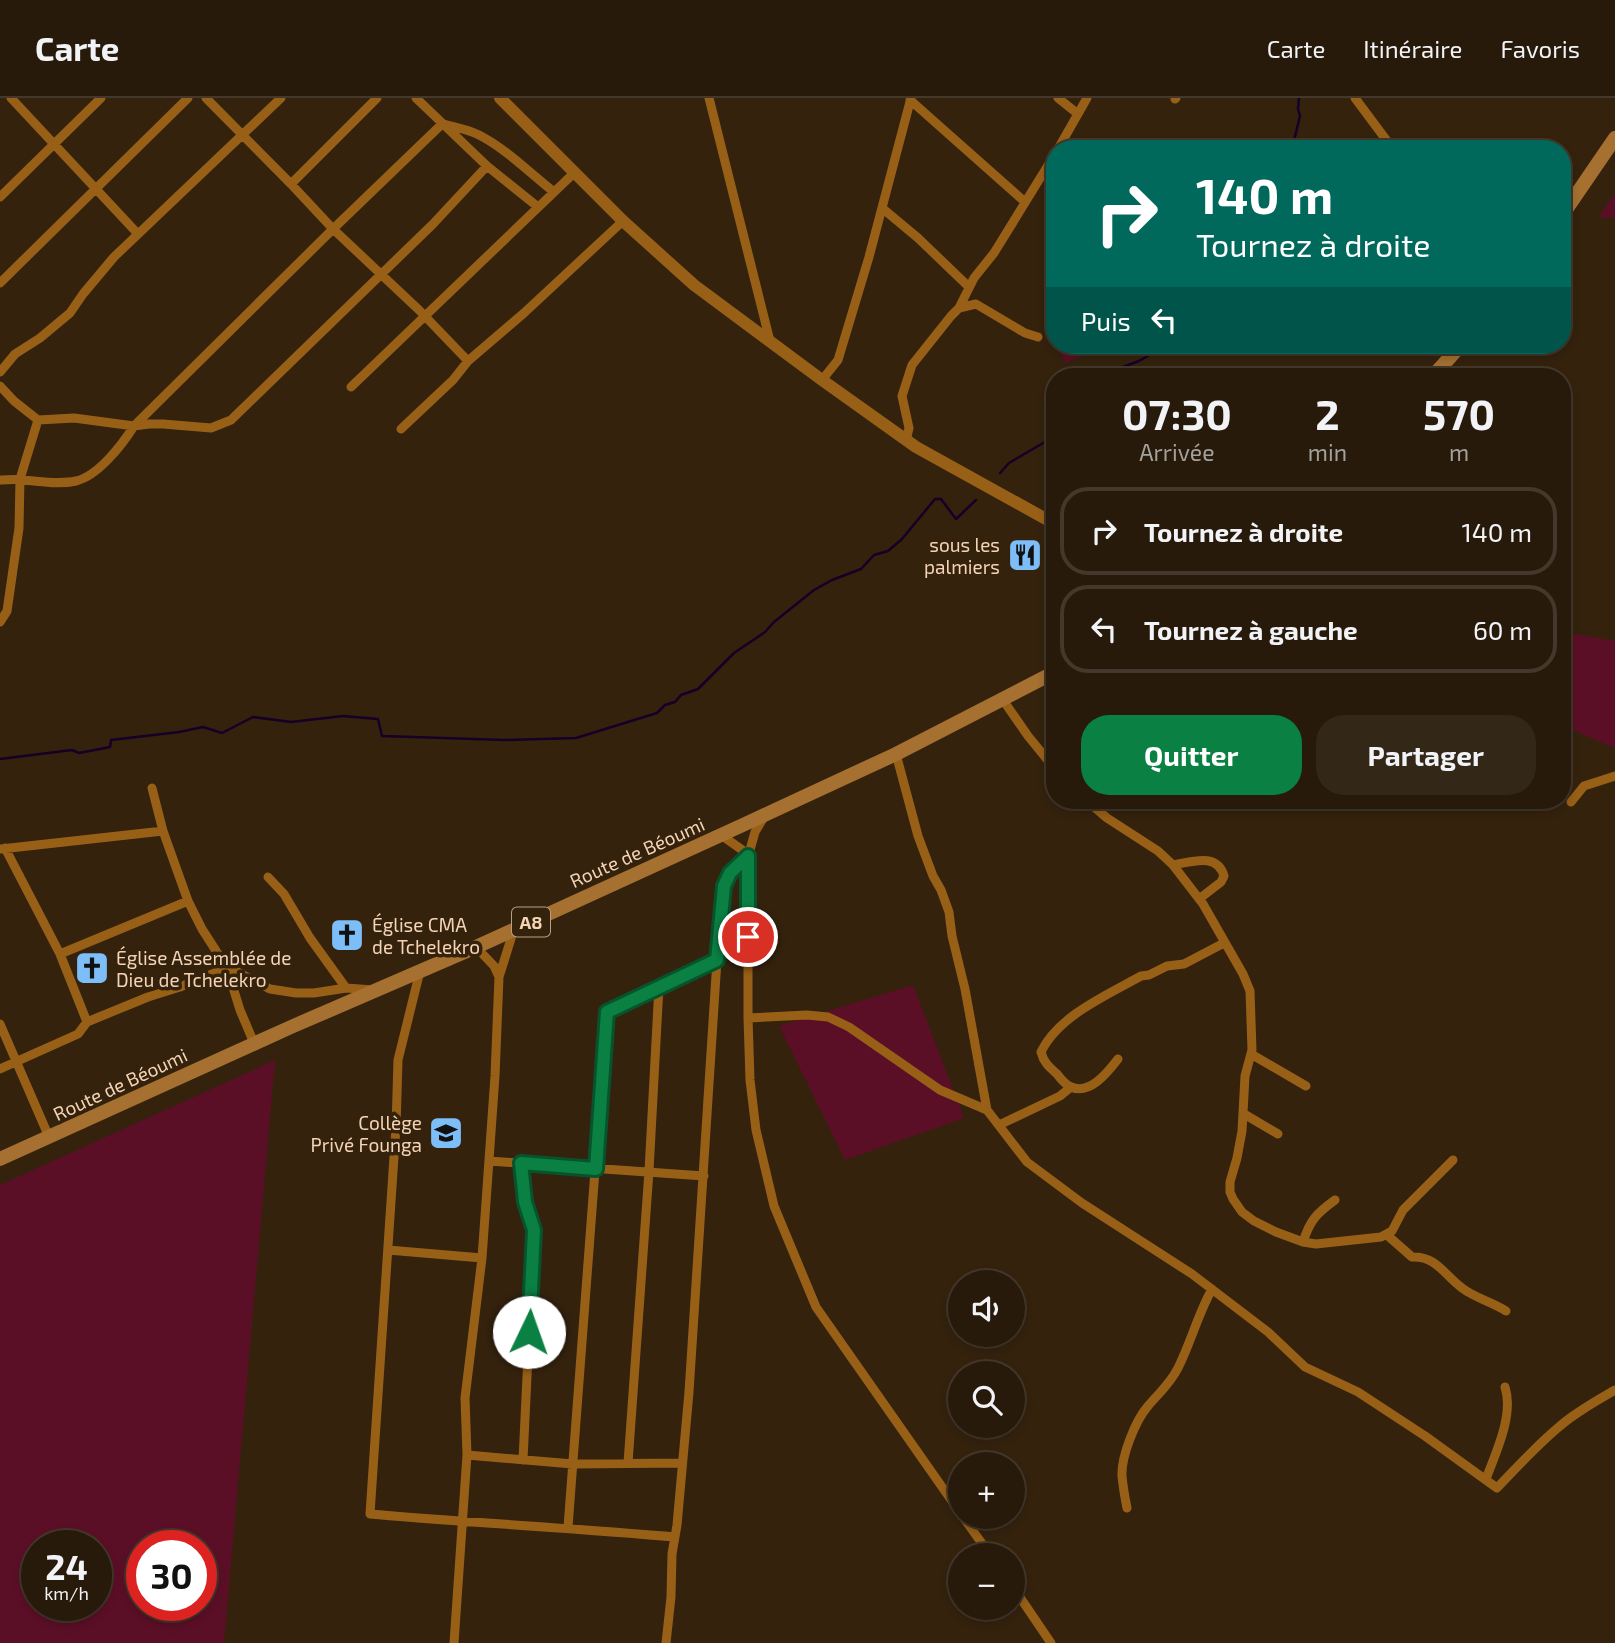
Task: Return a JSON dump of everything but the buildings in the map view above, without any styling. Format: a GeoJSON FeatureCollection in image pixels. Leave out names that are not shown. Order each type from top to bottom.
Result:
{"type":"FeatureCollection","features":[{"type":"Feature","properties":{"kind":"main road"},"geometry":{"type":"LineString","coordinates":[[500,98],[623,221],[694,285],[906,441],[1046,519]]}},
{"type":"Feature","properties":{"kind":"main road"},"geometry":{"type":"LineString","coordinates":[[1571,202],[1615,138]]}},
{"type":"Feature","properties":{"kind":"main road"},"geometry":{"type":"LineString","coordinates":[[1440,368],[1452,354]]}},
{"type":"Feature","properties":{"kind":"main road","name":"Route de Béoumi"},"geometry":{"type":"LineString","coordinates":[[0,1159],[722,835],[896,754],[1046,678]]}},
{"type":"Feature","properties":{"kind":"street"},"geometry":{"type":"LineString","coordinates":[[11,98],[138,234]]}},
{"type":"Feature","properties":{"kind":"street"},"geometry":{"type":"LineString","coordinates":[[0,197],[101,98]]}},
{"type":"Feature","properties":{"kind":"street"},"geometry":{"type":"LineString","coordinates":[[0,283],[188,98]]}},
{"type":"Feature","properties":{"kind":"street"},"geometry":{"type":"LineString","coordinates":[[206,98],[333,229],[468,361]]}},
{"type":"Feature","properties":{"kind":"street"},"geometry":{"type":"LineString","coordinates":[[0,372],[15,354],[40,338],[70,313],[114,257],[281,98]]}},
{"type":"Feature","properties":{"kind":"street"},"geometry":{"type":"LineString","coordinates":[[291,184],[377,98]]}},
{"type":"Feature","properties":{"kind":"street"},"geometry":{"type":"LineString","coordinates":[[416,98],[487,166],[537,207]]}},
{"type":"Feature","properties":{"kind":"street"},"geometry":{"type":"LineString","coordinates":[[709,98],[771,343]]}},
{"type":"Feature","properties":{"kind":"street"},"geometry":{"type":"LineString","coordinates":[[1058,98],[1078,114]]}},
{"type":"Feature","properties":{"kind":"street"},"geometry":{"type":"LineString","coordinates":[[1063,140],[1087,98]]}},
{"type":"Feature","properties":{"kind":"street"},"geometry":{"type":"LineString","coordinates":[[1355,98],[1387,140]]}},
{"type":"Feature","properties":{"kind":"street"},"geometry":{"type":"LineString","coordinates":[[822,380],[838,360],[869,257],[911,99],[1025,202]]}},
{"type":"Feature","properties":{"kind":"street"},"geometry":{"type":"LineString","coordinates":[[442,124],[481,136],[554,192]]}},
{"type":"Feature","properties":{"kind":"street"},"geometry":{"type":"LineString","coordinates":[[0,480],[77,481],[107,461],[134,426],[442,124]]}},
{"type":"Feature","properties":{"kind":"street"},"geometry":{"type":"LineString","coordinates":[[0,386],[38,420],[74,418],[134,426],[163,424],[211,428],[231,419],[433,224],[487,166]]}},
{"type":"Feature","properties":{"kind":"street"},"geometry":{"type":"LineString","coordinates":[[906,441],[909,428],[902,396],[912,365],[959,308],[974,278],[994,253],[1046,168]]}},
{"type":"Feature","properties":{"kind":"street"},"geometry":{"type":"LineString","coordinates":[[351,387],[574,173]]}},
{"type":"Feature","properties":{"kind":"street"},"geometry":{"type":"LineString","coordinates":[[882,208],[970,287]]}},
{"type":"Feature","properties":{"kind":"street"},"geometry":{"type":"LineString","coordinates":[[401,429],[453,380],[468,361],[623,221]]}},
{"type":"Feature","properties":{"kind":"street"},"geometry":{"type":"LineString","coordinates":[[959,308],[976,304],[1025,333],[1038,337]]}},
{"type":"Feature","properties":{"kind":"street"},"geometry":{"type":"LineString","coordinates":[[0,622],[7,611],[19,528],[20,479],[38,420]]}},
{"type":"Feature","properties":{"kind":"street"},"geometry":{"type":"LineString","coordinates":[[1003,699],[1046,758]]}},
{"type":"Feature","properties":{"kind":"street"},"geometry":{"type":"LineString","coordinates":[[896,754],[918,836],[949,912],[987,1110]]}},
{"type":"Feature","properties":{"kind":"street"},"geometry":{"type":"LineString","coordinates":[[1572,802],[1584,786],[1615,776]]}},
{"type":"Feature","properties":{"kind":"street"},"geometry":{"type":"LineString","coordinates":[[152,788],[163,831],[188,901],[227,968],[254,1043]]}},
{"type":"Feature","properties":{"kind":"street"},"geometry":{"type":"LineString","coordinates":[[1096,809],[1158,851],[1173,865],[1199,899],[1243,974],[1250,991],[1251,1054],[1245,1076],[1244,1114],[1237,1158],[1230,1182],[1230,1192],[1242,1212],[1276,1232],[1303,1242],[1331,1244],[1381,1237],[1392,1231],[1404,1210],[1453,1160]]}},
{"type":"Feature","properties":{"kind":"street"},"geometry":{"type":"LineString","coordinates":[[765,815],[755,832],[748,855],[747,1018],[755,1130],[774,1206],[816,1307],[948,1496]]}},
{"type":"Feature","properties":{"kind":"street"},"geometry":{"type":"LineString","coordinates":[[87,1022],[60,954],[3,849],[163,831]]}},
{"type":"Feature","properties":{"kind":"street"},"geometry":{"type":"LineString","coordinates":[[722,835],[748,855]]}},
{"type":"Feature","properties":{"kind":"street"},"geometry":{"type":"LineString","coordinates":[[666,1643],[689,1392],[724,886],[730,873],[748,855]]}},
{"type":"Feature","properties":{"kind":"street"},"geometry":{"type":"LineString","coordinates":[[1173,865],[1199,861],[1211,861],[1219,865],[1224,876],[1221,882],[1199,899]]}},
{"type":"Feature","properties":{"kind":"street"},"geometry":{"type":"LineString","coordinates":[[268,877],[284,894],[310,938],[346,988]]}},
{"type":"Feature","properties":{"kind":"street"},"geometry":{"type":"LineString","coordinates":[[60,954],[188,901]]}},
{"type":"Feature","properties":{"kind":"street"},"geometry":{"type":"LineString","coordinates":[[454,1643],[467,1455],[465,1398],[482,1258],[499,977],[514,929]]}},
{"type":"Feature","properties":{"kind":"street"},"geometry":{"type":"LineString","coordinates":[[1118,1059],[1098,1082],[1077,1088],[1068,1086],[1044,1062],[1041,1052],[1046,1040],[1077,1012],[1141,976],[1184,964],[1224,943]]}},
{"type":"Feature","properties":{"kind":"street"},"geometry":{"type":"LineString","coordinates":[[476,947],[494,966],[499,977]]}},
{"type":"Feature","properties":{"kind":"street"},"geometry":{"type":"LineString","coordinates":[[568,1527],[607,1012],[717,960]]}},
{"type":"Feature","properties":{"kind":"street"},"geometry":{"type":"LineString","coordinates":[[0,1069],[78,1034],[87,1022],[227,968],[270,989],[296,993],[346,988],[373,990]]}},
{"type":"Feature","properties":{"kind":"street"},"geometry":{"type":"LineString","coordinates":[[420,970],[398,1060],[370,1514],[675,1537]]}},
{"type":"Feature","properties":{"kind":"street"},"geometry":{"type":"LineString","coordinates":[[628,1462],[659,986]]}},
{"type":"Feature","properties":{"kind":"street"},"geometry":{"type":"LineString","coordinates":[[747,1018],[807,1015],[828,1017],[849,1027],[940,1090],[987,1110],[1027,1162],[1052,1182],[1192,1273],[1268,1332],[1305,1367],[1358,1392],[1497,1488],[1562,1424],[1615,1390]]}},
{"type":"Feature","properties":{"kind":"street"},"geometry":{"type":"LineString","coordinates":[[0,1024],[49,1137]]}},
{"type":"Feature","properties":{"kind":"street"},"geometry":{"type":"LineString","coordinates":[[1251,1054],[1306,1086]]}},
{"type":"Feature","properties":{"kind":"street"},"geometry":{"type":"LineString","coordinates":[[999,1125],[1060,1096],[1071,1087]]}},
{"type":"Feature","properties":{"kind":"street"},"geometry":{"type":"LineString","coordinates":[[1244,1114],[1278,1134]]}},
{"type":"Feature","properties":{"kind":"street"},"geometry":{"type":"LineString","coordinates":[[489,1161],[704,1176]]}},
{"type":"Feature","properties":{"kind":"street"},"geometry":{"type":"LineString","coordinates":[[521,1163],[525,1202],[534,1230],[523,1460]]}},
{"type":"Feature","properties":{"kind":"street"},"geometry":{"type":"LineString","coordinates":[[1303,1242],[1313,1218],[1335,1200]]}},
{"type":"Feature","properties":{"kind":"street"},"geometry":{"type":"LineString","coordinates":[[1387,1235],[1412,1257],[1421,1256],[1431,1261],[1442,1268],[1461,1288],[1506,1311]]}},
{"type":"Feature","properties":{"kind":"street"},"geometry":{"type":"LineString","coordinates":[[388,1250],[482,1258]]}},
{"type":"Feature","properties":{"kind":"street"},"geometry":{"type":"LineString","coordinates":[[1127,1508],[1122,1474],[1125,1456],[1137,1423],[1175,1373],[1212,1289]]}},
{"type":"Feature","properties":{"kind":"street"},"geometry":{"type":"LineString","coordinates":[[1486,1479],[1504,1431],[1507,1395],[1504,1387]]}},
{"type":"Feature","properties":{"kind":"street"},"geometry":{"type":"LineString","coordinates":[[467,1455],[573,1464],[682,1463]]}},
{"type":"Feature","properties":{"kind":"street"},"geometry":{"type":"LineString","coordinates":[[1025,1605],[1051,1643]]}},
{"type":"Feature","properties":{"kind":"shaded area"},"geometry":{"type":"Polygon","coordinates":[[[1615,193],[1615,219],[1603,218],[1600,215],[1615,193]]]}},
{"type":"Feature","properties":{"kind":"shaded area"},"geometry":{"type":"Polygon","coordinates":[[[1061,354],[1078,354],[1080,357],[1065,363],[1061,354]]]}},
{"type":"Feature","properties":{"kind":"shaded area"},"geometry":{"type":"Polygon","coordinates":[[[1571,633],[1615,641],[1615,748],[1571,729],[1571,633]]]}},
{"type":"Feature","properties":{"kind":"shaded area"},"geometry":{"type":"Polygon","coordinates":[[[913,985],[964,1118],[845,1160],[779,1026],[913,985]]]}},
{"type":"Feature","properties":{"kind":"shaded area"},"geometry":{"type":"Polygon","coordinates":[[[275,1060],[224,1643],[0,1643],[0,1185],[275,1060]]]}},
{"type":"Feature","properties":{"kind":"waterway"},"geometry":{"type":"LineString","coordinates":[[1294,140],[1300,116],[1299,98]]}},
{"type":"Feature","properties":{"kind":"waterway"},"geometry":{"type":"LineString","coordinates":[[1122,368],[1151,354]]}},
{"type":"Feature","properties":{"kind":"waterway"},"geometry":{"type":"LineString","coordinates":[[1000,473],[1009,463],[1046,441]]}},
{"type":"Feature","properties":{"kind":"waterway"},"geometry":{"type":"LineString","coordinates":[[0,759],[72,750],[79,753],[110,747],[111,740],[203,727],[222,733],[253,717],[291,722],[343,716],[378,719],[382,736],[504,740],[576,738],[657,713],[681,695],[698,689],[734,653],[765,632],[814,590],[861,569],[874,555],[888,551],[902,539],[935,499],[941,499],[956,519],[976,500]]}},
{"type":"Feature","properties":{"kind":"place","name":"sous les palmiers"},"geometry":{"type":"Point","coordinates":[1025,555]}},
{"type":"Feature","properties":{"kind":"place","name":"Église CMA de Tchelekro"},"geometry":{"type":"Point","coordinates":[347,935]}},
{"type":"Feature","properties":{"kind":"place","name":"Église Assemblée de Dieu de Tchelekro"},"geometry":{"type":"Point","coordinates":[92,968]}},
{"type":"Feature","properties":{"kind":"place","name":"Collège Privé Founga"},"geometry":{"type":"Point","coordinates":[446,1133]}},
{"type":"Feature","properties":{"kind":"route"},"geometry":{"type":"LineString","coordinates":[[529,1332],[534,1230],[525,1202],[521,1163],[596,1169],[607,1012],[717,960],[724,886],[730,873],[748,856],[748,937]]}}]}
